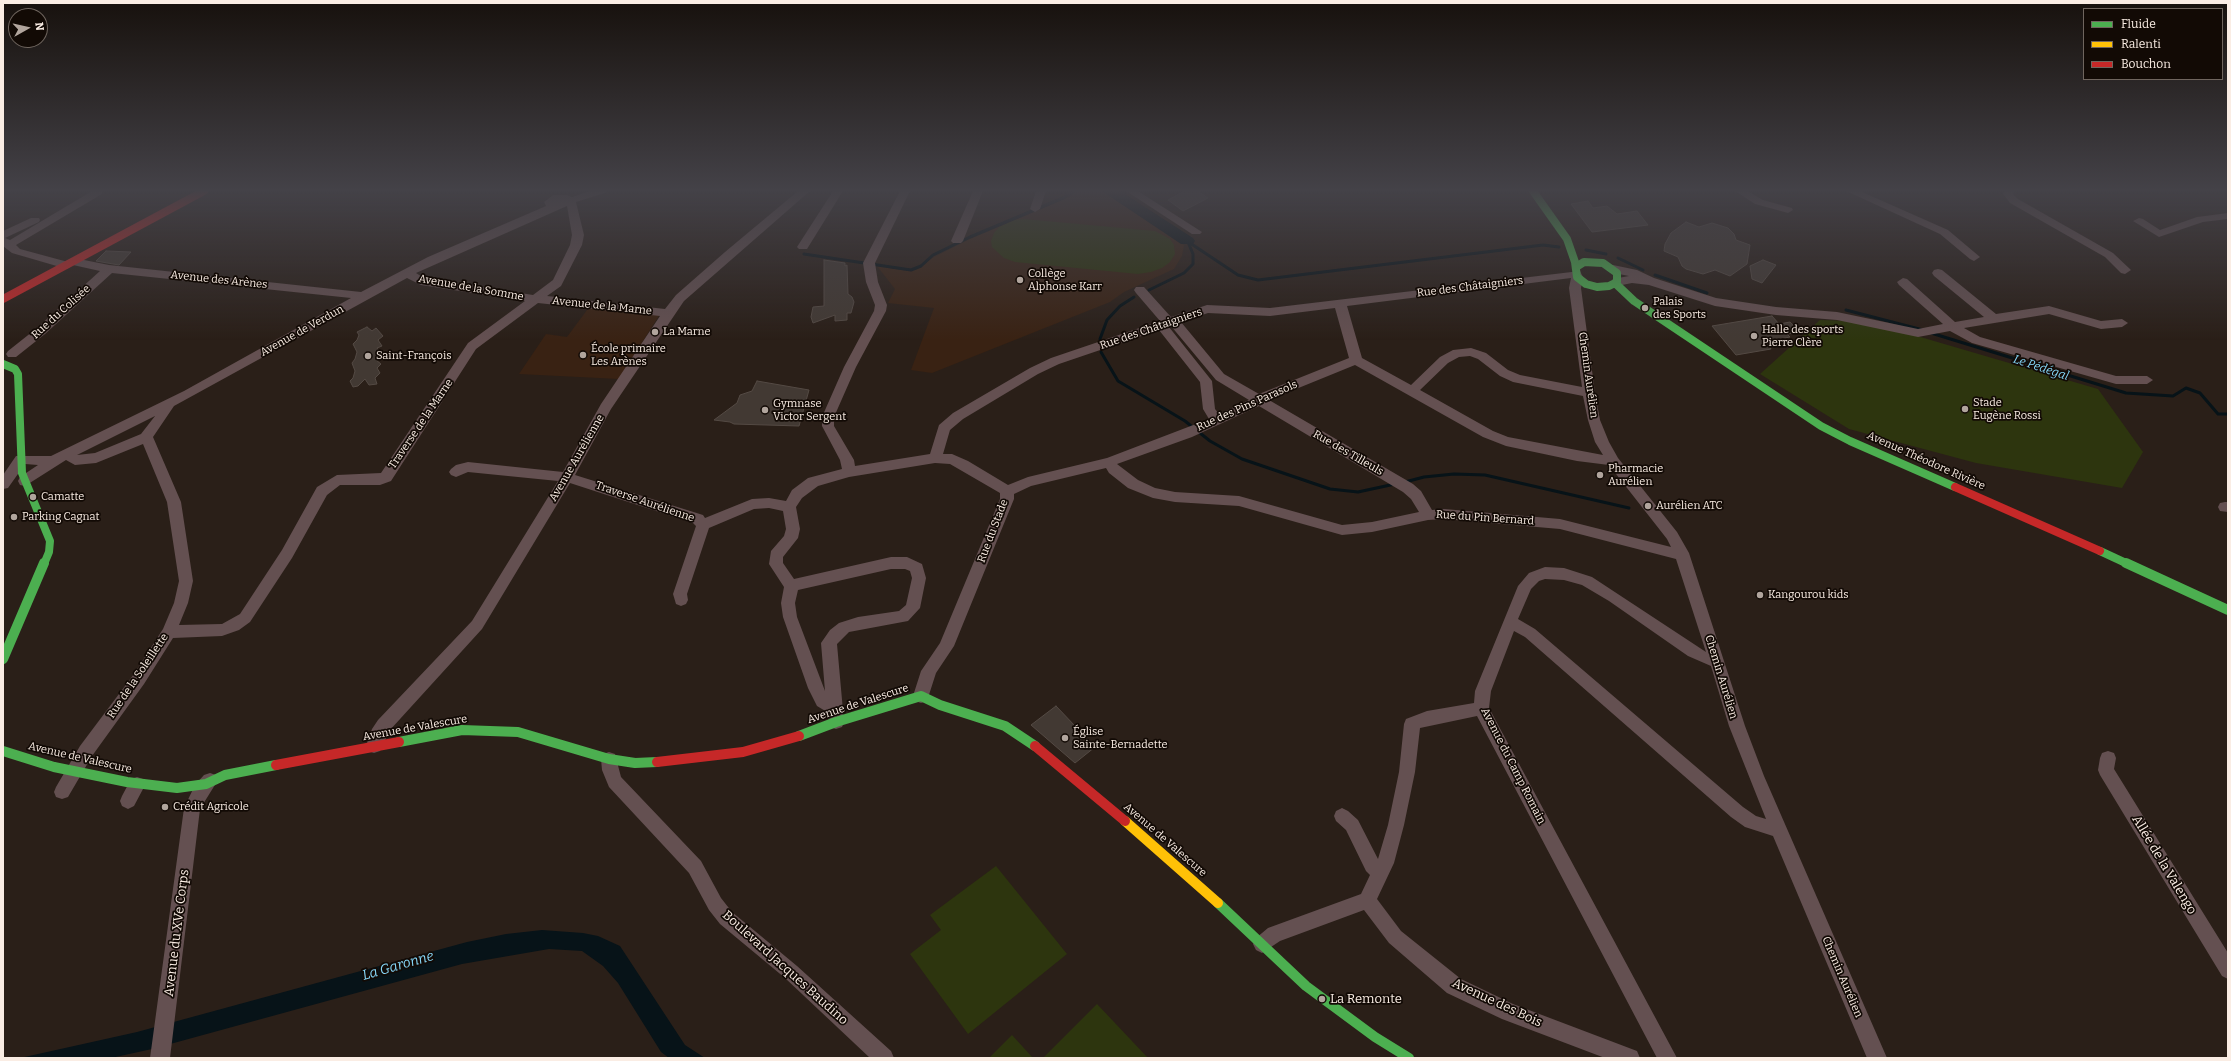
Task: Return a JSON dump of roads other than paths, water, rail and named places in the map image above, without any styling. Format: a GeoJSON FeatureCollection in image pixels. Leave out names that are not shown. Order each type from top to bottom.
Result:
{"type":"FeatureCollection","features":[{"type":"Feature","properties":{"kind":"main road"},"geometry":{"type":"LineString","coordinates":[[3,299],[114,241]]}},
{"type":"Feature","properties":{"kind":"main road"},"geometry":{"type":"LineString","coordinates":[[1567,241],[1576,273],[1593,286],[1605,287],[1616,282],[1618,278],[1613,269],[1582,254],[1569,241]]}},
{"type":"Feature","properties":{"kind":"main road"},"geometry":{"type":"LineString","coordinates":[[1576,273],[1584,262],[1596,262]]}},
{"type":"Feature","properties":{"kind":"main road","name":"Avenue Théodore Rivière"},"geometry":{"type":"LineString","coordinates":[[1616,282],[1634,301]]}},
{"type":"Feature","properties":{"kind":"main road","name":"Avenue Théodore Rivière"},"geometry":{"type":"LineString","coordinates":[[1605,287],[1634,301],[1796,411],[1827,429],[2205,598],[2228,610]]}},
{"type":"Feature","properties":{"kind":"main road"},"geometry":{"type":"LineString","coordinates":[[3,364],[15,369],[18,374],[21,459],[25,481],[50,541],[49,552],[3,659]]}},
{"type":"Feature","properties":{"kind":"main road","name":"Avenue de Valescure"},"geometry":{"type":"LineString","coordinates":[[3,751],[73,771],[144,785],[177,788],[216,778],[462,730],[488,729],[518,732],[609,759],[635,763],[665,762],[743,752],[785,741],[835,714],[921,696],[940,706],[974,715],[1005,726],[1040,750],[1136,830],[1306,986],[1322,999],[1409,1058]]}},
{"type":"Feature","properties":{"kind":"main road","name":"Avenue de Valescure"},"geometry":{"type":"LineString","coordinates":[[144,785],[213,773],[216,778]]}},
{"type":"Feature","properties":{"kind":"street","name":"Avenue de Verdun"},"geometry":{"type":"LineString","coordinates":[[25,481],[53,461],[167,404],[335,313],[363,296],[473,241]]}},
{"type":"Feature","properties":{"kind":"street","name":"Traverse de la Marne"},"geometry":{"type":"LineString","coordinates":[[169,632],[222,630],[234,626],[245,618],[287,554],[322,491],[337,480],[380,480],[386,477],[472,346],[557,283],[577,241]]}},
{"type":"Feature","properties":{"kind":"street","name":"Avenue Aurélienne"},"geometry":{"type":"LineString","coordinates":[[374,746],[378,734],[384,726],[477,625],[630,368],[668,313],[680,298],[745,241]]}},
{"type":"Feature","properties":{"kind":"street"},"geometry":{"type":"LineString","coordinates":[[803,247],[807,241]]}},
{"type":"Feature","properties":{"kind":"street"},"geometry":{"type":"LineString","coordinates":[[849,472],[847,460],[828,426],[828,417],[850,367],[882,305],[872,282],[869,262],[880,241]]}},
{"type":"Feature","properties":{"kind":"street"},"geometry":{"type":"LineString","coordinates":[[1954,241],[1974,257]]}},
{"type":"Feature","properties":{"kind":"street"},"geometry":{"type":"LineString","coordinates":[[2084,241],[2109,255],[2124,270]]}},
{"type":"Feature","properties":{"kind":"street","name":"Avenue des Arènes"},"geometry":{"type":"LineString","coordinates":[[6,242],[16,251],[71,264],[346,292],[363,296]]}},
{"type":"Feature","properties":{"kind":"street","name":"Rue du Colisée"},"geometry":{"type":"LineString","coordinates":[[12,354],[41,331],[109,269]]}},
{"type":"Feature","properties":{"kind":"street"},"geometry":{"type":"LineString","coordinates":[[1613,269],[1715,302],[1776,311],[1836,316],[1881,324],[1918,334],[1993,318],[2049,310],[2101,325],[2122,323]]}},
{"type":"Feature","properties":{"kind":"street","name":"Avenue de la Somme"},"geometry":{"type":"LineString","coordinates":[[407,273],[421,281],[536,299]]}},
{"type":"Feature","properties":{"kind":"street","name":"Chemin Aurélien"},"geometry":{"type":"LineString","coordinates":[[1576,273],[1575,288],[1578,300],[1589,393],[1594,420],[1602,442],[1613,461],[1672,536],[1682,553],[1737,726],[1778,829],[1877,1058]]}},
{"type":"Feature","properties":{"kind":"street","name":"Rue des Châtaigniers"},"geometry":{"type":"LineString","coordinates":[[935,458],[944,428],[958,416],[1034,370],[1055,361],[1207,309],[1270,312],[1576,273]]}},
{"type":"Feature","properties":{"kind":"street"},"geometry":{"type":"LineString","coordinates":[[1938,273],[1993,318]]}},
{"type":"Feature","properties":{"kind":"street"},"geometry":{"type":"LineString","coordinates":[[1616,282],[1632,279],[1650,281]]}},
{"type":"Feature","properties":{"kind":"street"},"geometry":{"type":"LineString","coordinates":[[1903,282],[1949,328],[1976,340],[2116,380],[2147,380]]}},
{"type":"Feature","properties":{"kind":"street"},"geometry":{"type":"LineString","coordinates":[[1578,300],[1593,286]]}},
{"type":"Feature","properties":{"kind":"street"},"geometry":{"type":"LineString","coordinates":[[1140,290],[1168,323],[1206,381],[1209,409],[1217,421]]}},
{"type":"Feature","properties":{"kind":"street","name":"Avenue de la Marne"},"geometry":{"type":"LineString","coordinates":[[536,299],[668,313]]}},
{"type":"Feature","properties":{"kind":"street"},"geometry":{"type":"LineString","coordinates":[[1340,303],[1356,360],[1488,434],[1506,441],[1598,460],[1613,461]]}},
{"type":"Feature","properties":{"kind":"street","name":"Rue des Tilleuls"},"geometry":{"type":"LineString","coordinates":[[1168,323],[1220,377],[1408,488],[1416,495],[1428,515]]}},
{"type":"Feature","properties":{"kind":"street"},"geometry":{"type":"LineString","coordinates":[[1412,391],[1444,360],[1457,354],[1471,352],[1482,356],[1504,373],[1518,379],[1589,393]]}},
{"type":"Feature","properties":{"kind":"street","name":"Rue des Pins Parasols"},"geometry":{"type":"LineString","coordinates":[[1007,490],[1028,482],[1109,462],[1187,434],[1259,400],[1356,360]]}},
{"type":"Feature","properties":{"kind":"street"},"geometry":{"type":"LineString","coordinates":[[1206,381],[1220,377]]}},
{"type":"Feature","properties":{"kind":"street"},"geometry":{"type":"LineString","coordinates":[[67,455],[75,460],[96,458],[109,454],[146,437],[168,408],[167,404]]}},
{"type":"Feature","properties":{"kind":"street","name":"Rue de la Soleillette"},"geometry":{"type":"LineString","coordinates":[[62,792],[73,771],[169,632],[181,603],[186,581],[174,502],[146,437]]}},
{"type":"Feature","properties":{"kind":"street","name":"Rue du Stade"},"geometry":{"type":"LineString","coordinates":[[789,507],[797,494],[813,482],[849,472],[935,458],[952,460],[963,464],[1007,490],[1007,499],[965,601],[946,646],[925,679],[921,696]]}},
{"type":"Feature","properties":{"kind":"street","name":"Avenue de Verdun"},"geometry":{"type":"LineString","coordinates":[[21,459],[53,461]]}},
{"type":"Feature","properties":{"kind":"street"},"geometry":{"type":"LineString","coordinates":[[3,484],[14,471],[21,459]]}},
{"type":"Feature","properties":{"kind":"street","name":"Rue du Pin Bernard"},"geometry":{"type":"LineString","coordinates":[[1109,462],[1114,470],[1133,484],[1154,493],[1175,497],[1239,501],[1330,528],[1356,529],[1428,515],[1560,524],[1592,531],[1671,553],[1682,553]]}},
{"type":"Feature","properties":{"kind":"street","name":"Traverse Aurélienne"},"geometry":{"type":"LineString","coordinates":[[456,472],[461,468],[468,467],[567,476],[698,519],[703,525],[752,504],[769,503],[789,507]]}},
{"type":"Feature","properties":{"kind":"street"},"geometry":{"type":"LineString","coordinates":[[789,507],[793,529],[791,538],[776,555],[776,564],[791,586],[788,603],[790,617],[800,647],[823,701],[835,714]]}},
{"type":"Feature","properties":{"kind":"street"},"geometry":{"type":"LineString","coordinates":[[681,600],[680,594],[703,525]]}},
{"type":"Feature","properties":{"kind":"street"},"geometry":{"type":"LineString","coordinates":[[791,586],[891,563],[906,563],[917,568],[919,578],[913,608],[903,617],[858,623],[844,627],[834,634],[829,643],[835,714]]}},
{"type":"Feature","properties":{"kind":"street","name":"Avenue du Camp Romain"},"geometry":{"type":"LineString","coordinates":[[1667,1058],[1481,708],[1483,691],[1525,586],[1534,577],[1545,574],[1564,574],[1594,585],[1614,597],[1693,652],[1704,658],[1716,661]]}},
{"type":"Feature","properties":{"kind":"street"},"geometry":{"type":"LineString","coordinates":[[1510,622],[1530,633],[1737,812],[1751,822],[1778,829]]}},
{"type":"Feature","properties":{"kind":"street"},"geometry":{"type":"LineString","coordinates":[[1262,944],[1274,934],[1367,900],[1380,873],[1396,825],[1407,772],[1412,724],[1427,718],[1481,708]]}},
{"type":"Feature","properties":{"kind":"street","name":"Allée de la Valengo"},"geometry":{"type":"LineString","coordinates":[[2108,758],[2106,770],[2228,970]]}},
{"type":"Feature","properties":{"kind":"street","name":"Boulevard Jacques Baudino"},"geometry":{"type":"LineString","coordinates":[[609,759],[610,770],[615,782],[695,866],[715,904],[726,918],[791,972],[884,1058]]}},
{"type":"Feature","properties":{"kind":"street","name":"Avenue du XVe Corps"},"geometry":{"type":"LineString","coordinates":[[161,1053],[192,808],[216,778]]}},
{"type":"Feature","properties":{"kind":"street"},"geometry":{"type":"LineString","coordinates":[[128,801],[144,785]]}},
{"type":"Feature","properties":{"kind":"street"},"geometry":{"type":"LineString","coordinates":[[177,788],[186,796],[192,808]]}},
{"type":"Feature","properties":{"kind":"street"},"geometry":{"type":"LineString","coordinates":[[1342,816],[1352,825],[1372,865],[1380,873]]}},
{"type":"Feature","properties":{"kind":"street","name":"Avenue des Bois"},"geometry":{"type":"LineString","coordinates":[[1367,900],[1395,937],[1454,986],[1509,1012],[1630,1058]]}},
{"type":"Feature","properties":{"kind":"water","name":"La Garonne"},"geometry":{"type":"Polygon","coordinates":[[[542,930],[583,933],[598,936],[620,946],[685,1045],[705,1058],[669,1058],[661,1052],[618,983],[603,966],[582,951],[549,949],[462,964],[152,1049],[111,1058],[20,1058],[137,1032],[467,942],[506,934],[542,930]]]}},
{"type":"Feature","properties":{"kind":"waterway"},"geometry":{"type":"LineString","coordinates":[[804,254],[911,270],[921,266],[933,255],[963,241]]}},
{"type":"Feature","properties":{"kind":"waterway","name":"Le Pédégal"},"geometry":{"type":"LineString","coordinates":[[1187,241],[1238,275],[1258,280],[1543,245],[1559,247]]}},
{"type":"Feature","properties":{"kind":"waterway"},"geometry":{"type":"LineString","coordinates":[[1149,290],[1184,273],[1193,264],[1193,254],[1188,242]]}},
{"type":"Feature","properties":{"kind":"waterway","name":"Le Pédégal"},"geometry":{"type":"LineString","coordinates":[[1586,250],[1606,254]]}},
{"type":"Feature","properties":{"kind":"waterway","name":"Le Pédégal"},"geometry":{"type":"LineString","coordinates":[[1618,258],[1643,270]]}},
{"type":"Feature","properties":{"kind":"waterway","name":"Le Pédégal"},"geometry":{"type":"LineString","coordinates":[[1655,275],[1707,293]]}},
{"type":"Feature","properties":{"kind":"waterway"},"geometry":{"type":"LineString","coordinates":[[1100,339],[1107,320],[1120,306],[1134,297]]}},
{"type":"Feature","properties":{"kind":"waterway","name":"Le Pédégal"},"geometry":{"type":"LineString","coordinates":[[1846,310],[1923,330]]}},
{"type":"Feature","properties":{"kind":"waterway","name":"Le Pédégal"},"geometry":{"type":"LineString","coordinates":[[1931,333],[2126,393],[2173,396],[2186,388],[2200,393],[2218,414],[2228,414]]}},
{"type":"Feature","properties":{"kind":"waterway"},"geometry":{"type":"LineString","coordinates":[[1101,352],[1118,381],[1185,421],[1210,441],[1242,459],[1330,489],[1358,492],[1395,484]]}},
{"type":"Feature","properties":{"kind":"waterway"},"geometry":{"type":"LineString","coordinates":[[1405,482],[1424,477],[1454,474],[1485,475],[1629,508]]}},
{"type":"Feature","properties":{"kind":"place","name":"Collège Alphonse Karr"},"geometry":{"type":"Point","coordinates":[1020,280]}},
{"type":"Feature","properties":{"kind":"place","name":"Palais des Sports"},"geometry":{"type":"Point","coordinates":[1645,308]}},
{"type":"Feature","properties":{"kind":"place","name":"La Marne"},"geometry":{"type":"Point","coordinates":[655,332]}},
{"type":"Feature","properties":{"kind":"place","name":"Halle des sports Pierre Clère"},"geometry":{"type":"Point","coordinates":[1754,336]}},
{"type":"Feature","properties":{"kind":"place","name":"École primaire Les Arènes"},"geometry":{"type":"Point","coordinates":[583,355]}},
{"type":"Feature","properties":{"kind":"place","name":"Saint-François"},"geometry":{"type":"Point","coordinates":[368,356]}},
{"type":"Feature","properties":{"kind":"place","name":"Stade Eugène Rossi"},"geometry":{"type":"Point","coordinates":[1965,409]}},
{"type":"Feature","properties":{"kind":"place","name":"Gymnase Victor Sergent"},"geometry":{"type":"Point","coordinates":[765,410]}},
{"type":"Feature","properties":{"kind":"place","name":"Pharmacie Aurélien"},"geometry":{"type":"Point","coordinates":[1600,475]}},
{"type":"Feature","properties":{"kind":"place","name":"Camatte"},"geometry":{"type":"Point","coordinates":[33,497]}},
{"type":"Feature","properties":{"kind":"place","name":"Aurélien ATC"},"geometry":{"type":"Point","coordinates":[1648,506]}},
{"type":"Feature","properties":{"kind":"place","name":"Parking Cagnat"},"geometry":{"type":"Point","coordinates":[14,517]}},
{"type":"Feature","properties":{"kind":"place","name":"Kangourou kids"},"geometry":{"type":"Point","coordinates":[1760,595]}},
{"type":"Feature","properties":{"kind":"place","name":"Église Sainte-Bernadette"},"geometry":{"type":"Point","coordinates":[1065,738]}},
{"type":"Feature","properties":{"kind":"place","name":"Crédit Agricole"},"geometry":{"type":"Point","coordinates":[165,807]}},
{"type":"Feature","properties":{"kind":"place","name":"La Remonte"},"geometry":{"type":"Point","coordinates":[1322,999]}}]}
